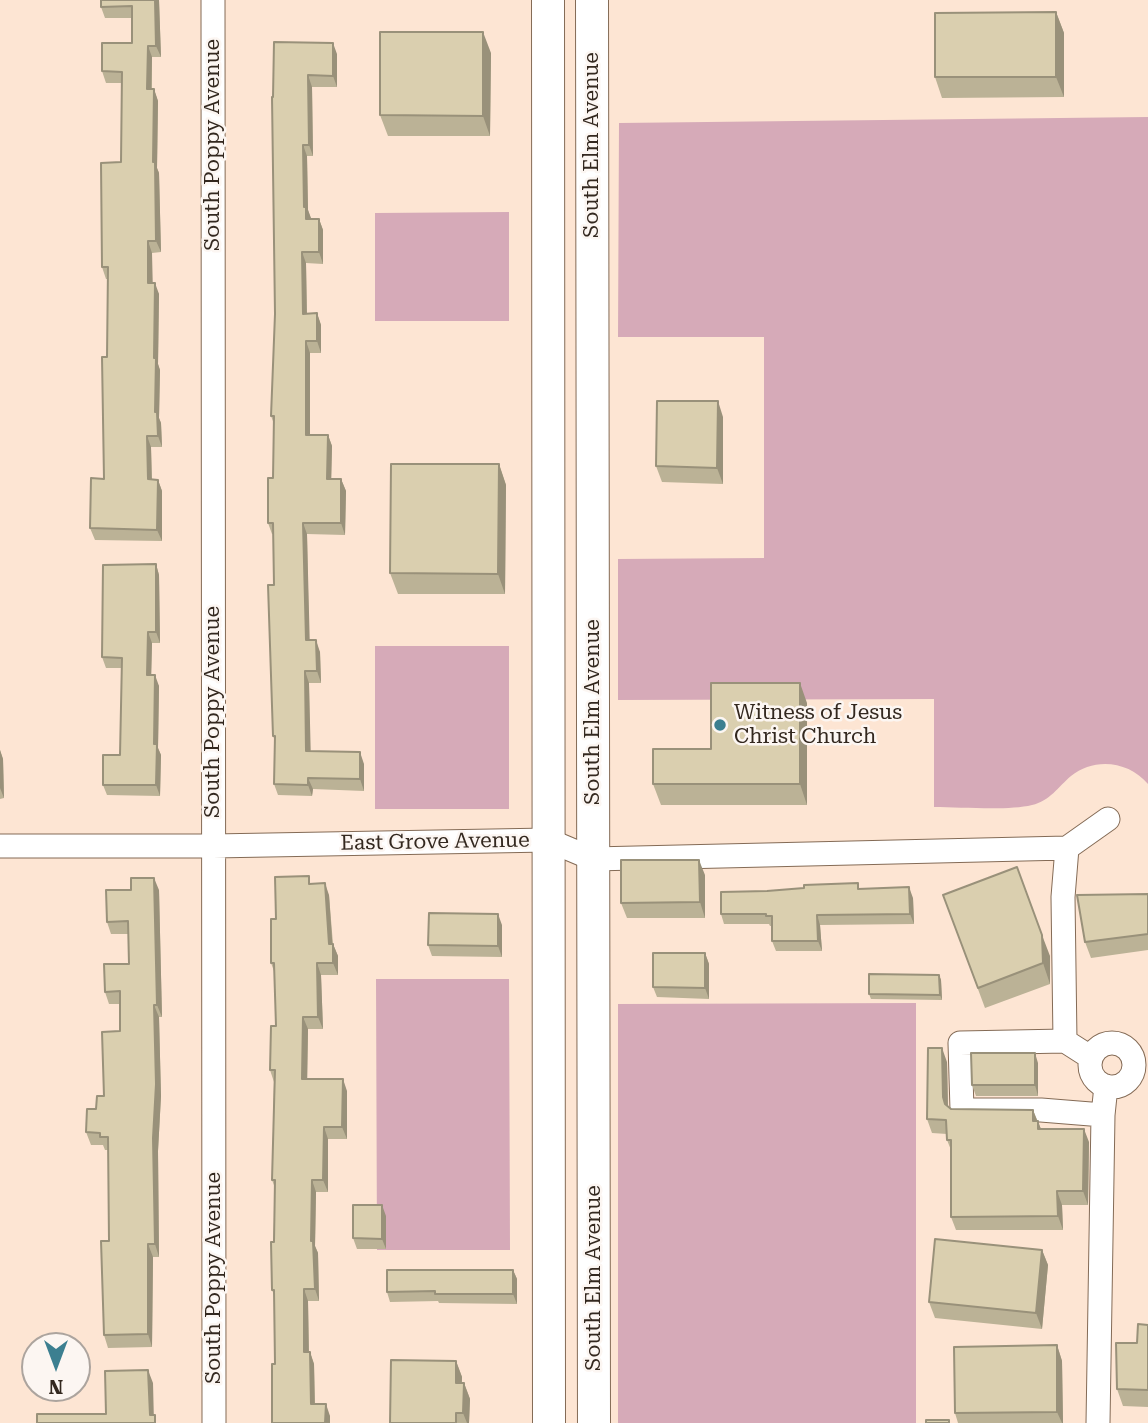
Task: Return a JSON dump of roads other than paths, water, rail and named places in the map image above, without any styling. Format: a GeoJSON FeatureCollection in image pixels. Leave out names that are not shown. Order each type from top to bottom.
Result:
{"type":"FeatureCollection","features":[{"type":"Feature","properties":{"kind":"main road","name":"South Elm Avenue"},"geometry":{"type":"LineString","coordinates":[[548,0],[549,1423]]}},
{"type":"Feature","properties":{"kind":"main road","name":"South Elm Avenue"},"geometry":{"type":"LineString","coordinates":[[592,0],[594,1423]]}},
{"type":"Feature","properties":{"kind":"street","name":"South Poppy Avenue"},"geometry":{"type":"LineString","coordinates":[[213,0],[215,1423]]}},
{"type":"Feature","properties":{"kind":"street"},"geometry":{"type":"LineString","coordinates":[[1065,1041],[1063,897],[1067,848],[1108,819]]}},
{"type":"Feature","properties":{"kind":"street","name":"East Grove Avenue"},"geometry":{"type":"LineString","coordinates":[[0,846],[213,846],[548,839],[593,859],[1067,848]]}},
{"type":"Feature","properties":{"kind":"street"},"geometry":{"type":"LineString","coordinates":[[1090,1057],[1065,1041],[960,1043],[962,1110],[1041,1110],[1103,1115]]}},
{"type":"Feature","properties":{"kind":"street"},"geometry":{"type":"LineString","coordinates":[[1113,1042],[1132,1054],[1134,1069],[1127,1082],[1120,1086],[1105,1086],[1090,1072],[1090,1057],[1099,1046],[1113,1042]]}},
{"type":"Feature","properties":{"kind":"street"},"geometry":{"type":"LineString","coordinates":[[1098,1423],[1105,1086]]}},
{"type":"Feature","properties":{"kind":"place","name":"Witness of Jesus Christ Church"},"geometry":{"type":"Point","coordinates":[720,725]}}]}
